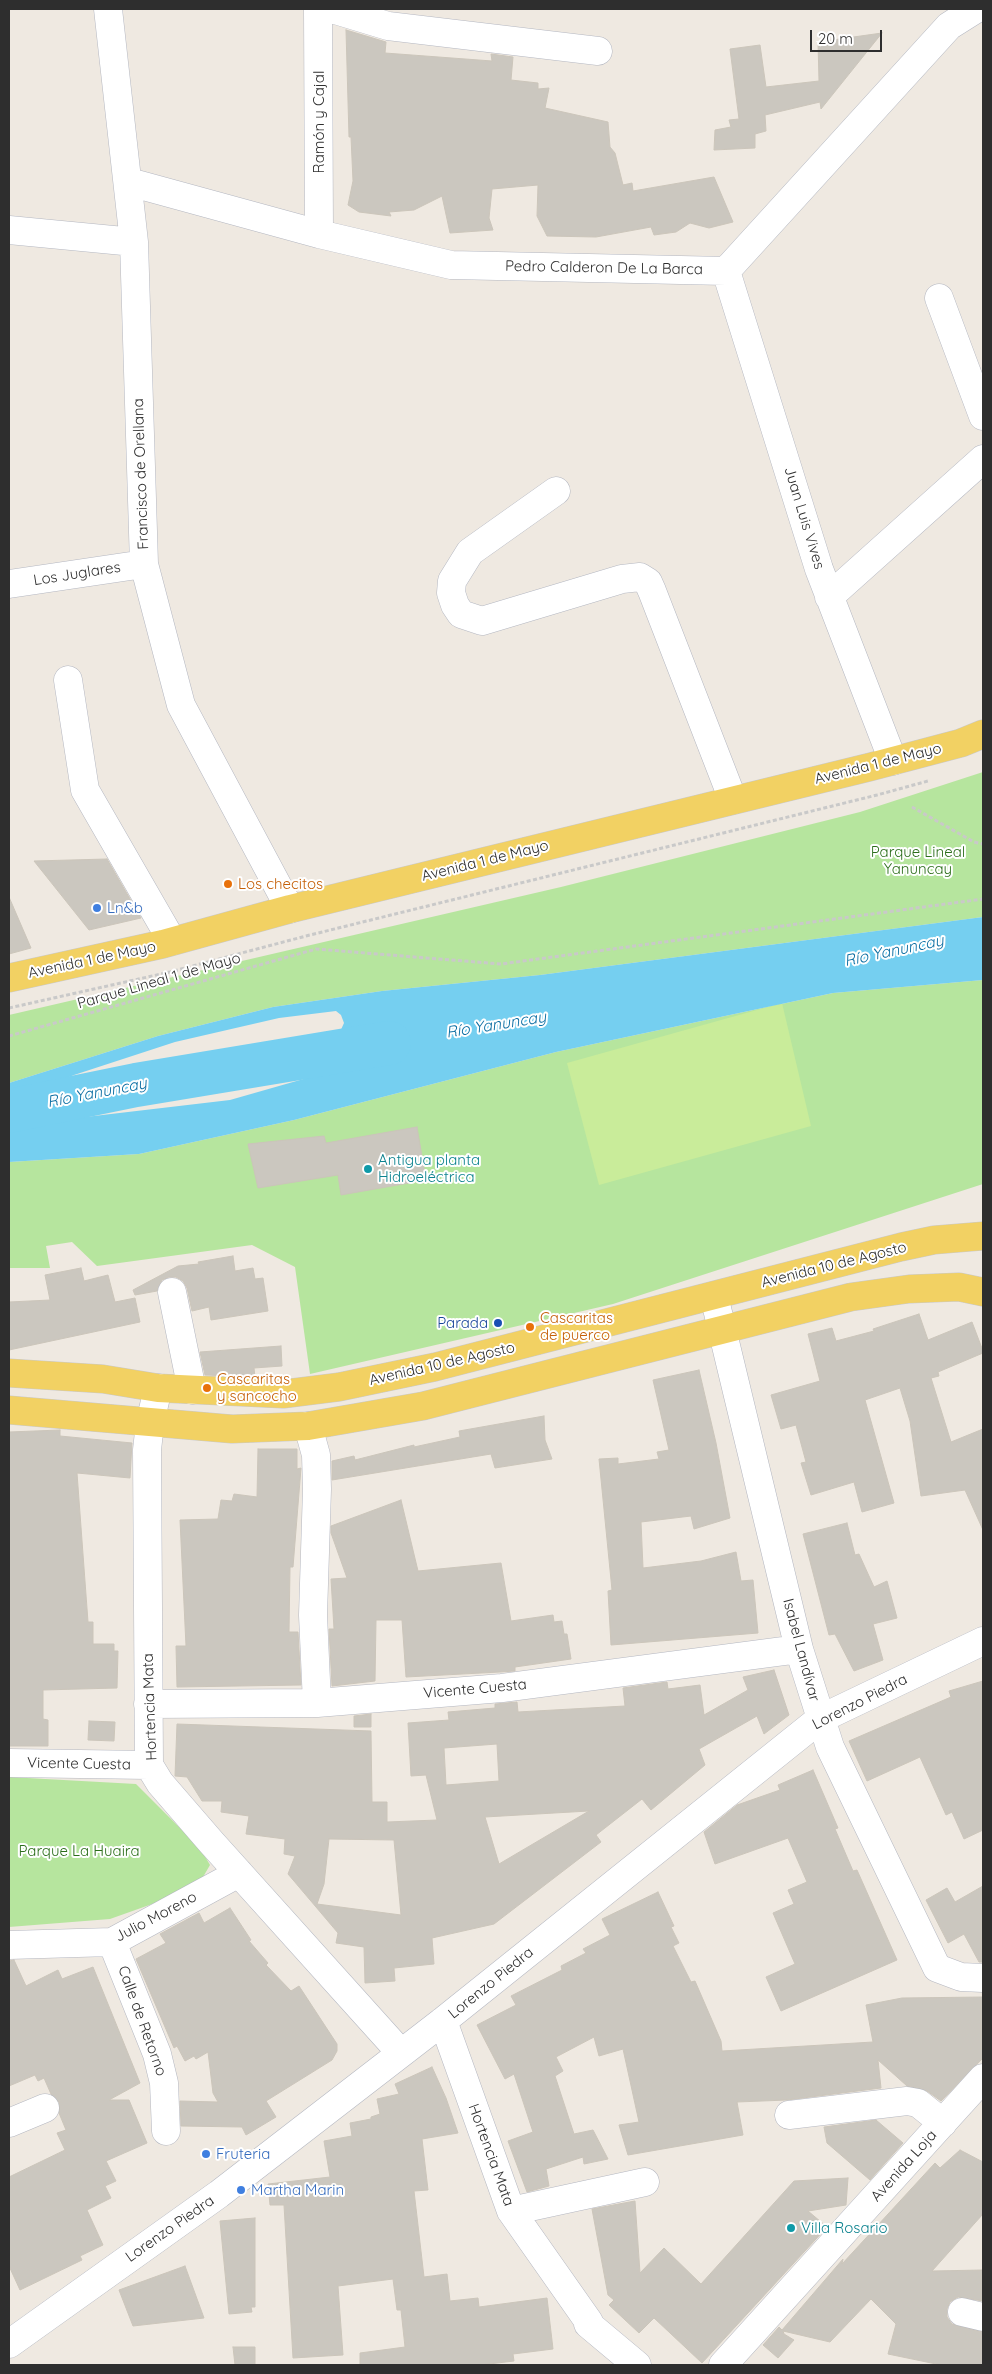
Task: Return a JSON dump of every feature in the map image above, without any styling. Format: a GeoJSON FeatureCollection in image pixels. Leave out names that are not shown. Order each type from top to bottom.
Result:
{"type":"FeatureCollection","features":[{"type":"Feature","properties":{"kind":"main road","name":"Avenida 1 de Mayo"},"geometry":{"type":"LineString","coordinates":[[9,978],[172,942],[290,909],[976,740]]}},
{"type":"Feature","properties":{"kind":"main road","name":"Avenida 10 de Agosto"},"geometry":{"type":"LineString","coordinates":[[9,1372],[103,1379],[158,1388],[283,1394],[389,1378],[901,1247],[934,1240],[983,1236]]}},
{"type":"Feature","properties":{"kind":"main road"},"geometry":{"type":"LineString","coordinates":[[9,1410],[232,1430],[308,1426],[423,1406],[851,1297],[909,1289],[959,1287],[983,1292]]}},
{"type":"Feature","properties":{"kind":"street","name":"Francisco de Orellana"},"geometry":{"type":"LineString","coordinates":[[108,9],[134,242],[144,564],[181,705],[290,909]]}},
{"type":"Feature","properties":{"kind":"street","name":"Ramón y Cajal"},"geometry":{"type":"LineString","coordinates":[[318,9],[319,234]]}},
{"type":"Feature","properties":{"kind":"street"},"geometry":{"type":"LineString","coordinates":[[332,9],[388,26],[598,51]]}},
{"type":"Feature","properties":{"kind":"street"},"geometry":{"type":"LineString","coordinates":[[726,271],[949,26],[976,9]]}},
{"type":"Feature","properties":{"kind":"street","name":"Pedro Calderon De La Barca"},"geometry":{"type":"LineString","coordinates":[[128,182],[319,234],[451,265],[726,271]]}},
{"type":"Feature","properties":{"kind":"street"},"geometry":{"type":"LineString","coordinates":[[9,230],[134,242]]}},
{"type":"Feature","properties":{"kind":"street","name":"Juan Luis Vives"},"geometry":{"type":"LineString","coordinates":[[726,271],[829,597],[894,761]]}},
{"type":"Feature","properties":{"kind":"street"},"geometry":{"type":"LineString","coordinates":[[939,298],[983,416]]}},
{"type":"Feature","properties":{"kind":"street"},"geometry":{"type":"LineString","coordinates":[[829,597],[983,459]]}},
{"type":"Feature","properties":{"kind":"street"},"geometry":{"type":"LineString","coordinates":[[556,491],[470,552],[452,581],[451,593],[455,605],[461,614],[482,621],[622,579],[640,577],[648,582],[733,800]]}},
{"type":"Feature","properties":{"kind":"street","name":"Los Juglares"},"geometry":{"type":"LineString","coordinates":[[9,584],[144,564]]}},
{"type":"Feature","properties":{"kind":"street"},"geometry":{"type":"LineString","coordinates":[[68,680],[85,790],[172,942]]}},
{"type":"Feature","properties":{"kind":"street"},"geometry":{"type":"LineString","coordinates":[[172,1292],[192,1390]]}},
{"type":"Feature","properties":{"kind":"street","name":"Isabel Landívar"},"geometry":{"type":"LineString","coordinates":[[714,1296],[800,1648],[830,1747],[937,1968],[961,1977],[983,1978]]}},
{"type":"Feature","properties":{"kind":"street","name":"Hortencia Mata"},"geometry":{"type":"LineString","coordinates":[[158,1388],[150,1422],[147,1450],[149,1765],[160,1783],[400,2053]]}},
{"type":"Feature","properties":{"kind":"street"},"geometry":{"type":"LineString","coordinates":[[308,1426],[316,1455],[317,1490],[313,1615],[317,1703]]}},
{"type":"Feature","properties":{"kind":"street","name":"Lorenzo Piedra"},"geometry":{"type":"LineString","coordinates":[[9,2344],[219,2194],[444,2021],[820,1718],[983,1641]]}},
{"type":"Feature","properties":{"kind":"street","name":"Vicente Cuesta"},"geometry":{"type":"LineString","coordinates":[[148,1704],[317,1703],[502,1688],[800,1648]]}},
{"type":"Feature","properties":{"kind":"street","name":"Vicente Cuesta"},"geometry":{"type":"LineString","coordinates":[[9,1763],[149,1765]]}},
{"type":"Feature","properties":{"kind":"street","name":"Julio Moreno"},"geometry":{"type":"LineString","coordinates":[[9,1945],[112,1942],[239,1873]]}},
{"type":"Feature","properties":{"kind":"street","name":"Calle de Retorno"},"geometry":{"type":"LineString","coordinates":[[112,1942],[157,2054],[164,2082],[166,2131]]}},
{"type":"Feature","properties":{"kind":"street","name":"Hortencia Mata"},"geometry":{"type":"LineString","coordinates":[[444,2021],[511,2211],[589,2322],[588,2324],[636,2365]]}},
{"type":"Feature","properties":{"kind":"street","name":"Avenida Loja"},"geometry":{"type":"LineString","coordinates":[[723,2365],[943,2122],[981,2084]]}},
{"type":"Feature","properties":{"kind":"street"},"geometry":{"type":"LineString","coordinates":[[789,2115],[906,2100],[918,2103],[943,2122]]}},
{"type":"Feature","properties":{"kind":"street"},"geometry":{"type":"LineString","coordinates":[[9,2123],[45,2108]]}},
{"type":"Feature","properties":{"kind":"street"},"geometry":{"type":"LineString","coordinates":[[511,2211],[645,2182]]}},
{"type":"Feature","properties":{"kind":"path"},"geometry":{"type":"LineString","coordinates":[[9,1008],[170,972],[306,936],[877,795],[930,780]]}},
{"type":"Feature","properties":{"kind":"path"},"geometry":{"type":"LineString","coordinates":[[912,808],[974,842],[983,844]]}},
{"type":"Feature","properties":{"kind":"path","name":"Parque Lineal 1 de Mayo"},"geometry":{"type":"LineString","coordinates":[[9,1036],[316,950],[501,964],[983,899]]}},
{"type":"Feature","properties":{"kind":"green space","name":"Parque Lineal Yanuncay"},"geometry":{"type":"Polygon","coordinates":[[[983,772],[983,917],[540,975],[382,991],[273,1007],[158,1036],[9,1083],[9,1015],[561,887],[860,812],[983,772]]]}},
{"type":"Feature","properties":{"kind":"green space"},"geometry":{"type":"Polygon","coordinates":[[[983,980],[983,1184],[613,1304],[310,1374],[295,1267],[252,1245],[97,1266],[72,1242],[46,1246],[50,1268],[9,1268],[9,1162],[139,1154],[294,1120],[556,1052],[833,993],[983,980]]]}},
{"type":"Feature","properties":{"kind":"green space"},"geometry":{"type":"Polygon","coordinates":[[[782,1003],[811,1126],[599,1185],[567,1063],[782,1003]]]}},
{"type":"Feature","properties":{"kind":"green space","name":"Parque La Huaira"},"geometry":{"type":"Polygon","coordinates":[[[9,1777],[136,1784],[200,1848],[210,1865],[203,1877],[155,1903],[110,1919],[9,1927],[9,1777]]]}},
{"type":"Feature","properties":{"kind":"water"},"geometry":{"type":"Polygon","coordinates":[[[983,917],[983,980],[833,993],[556,1052],[294,1120],[139,1154],[9,1162],[9,1126],[230,1100],[321,1074],[344,1023],[341,1015],[336,1011],[279,1018],[175,1042],[74,1075],[26,1096],[9,1107],[9,1083],[158,1036],[273,1007],[382,991],[540,975],[983,917]]]}},
{"type":"Feature","properties":{"kind":"building"},"geometry":{"type":"Polygon","coordinates":[[[346,30],[386,42],[385,53],[492,61],[491,54],[513,57],[511,80],[538,83],[538,89],[549,88],[545,108],[608,122],[610,147],[615,153],[623,185],[632,183],[633,191],[714,177],[733,222],[709,228],[690,223],[676,232],[654,235],[651,227],[596,237],[547,236],[537,216],[538,185],[492,189],[489,218],[493,230],[450,233],[442,196],[414,210],[389,212],[391,216],[359,212],[348,205],[353,181],[351,137],[349,137],[346,30]]]}},
{"type":"Feature","properties":{"kind":"building"},"geometry":{"type":"Polygon","coordinates":[[[882,33],[821,109],[820,102],[765,115],[766,131],[755,134],[755,148],[714,150],[715,130],[731,127],[729,120],[739,119],[730,49],[760,45],[766,87],[819,81],[818,42],[882,33]]]}},
{"type":"Feature","properties":{"kind":"building"},"geometry":{"type":"Polygon","coordinates":[[[107,859],[141,918],[89,930],[34,861],[107,859]]]}},
{"type":"Feature","properties":{"kind":"building"},"geometry":{"type":"Polygon","coordinates":[[[9,897],[31,948],[9,954],[9,897]]]}},
{"type":"Feature","properties":{"kind":"building"},"geometry":{"type":"Polygon","coordinates":[[[417,1127],[426,1180],[341,1195],[338,1175],[258,1188],[248,1144],[324,1136],[326,1143],[417,1127]]]}},
{"type":"Feature","properties":{"kind":"building"},"geometry":{"type":"Polygon","coordinates":[[[233,1256],[235,1271],[253,1268],[255,1279],[263,1278],[268,1311],[211,1320],[209,1307],[192,1311],[187,1288],[183,1281],[176,1277],[162,1280],[157,1291],[135,1295],[133,1290],[178,1266],[199,1264],[198,1262],[233,1256]]]}},
{"type":"Feature","properties":{"kind":"building"},"geometry":{"type":"Polygon","coordinates":[[[81,1268],[84,1281],[108,1275],[115,1302],[135,1298],[140,1322],[9,1350],[9,1302],[50,1300],[45,1275],[81,1268]]]}},
{"type":"Feature","properties":{"kind":"building"},"geometry":{"type":"Polygon","coordinates":[[[919,1314],[928,1340],[972,1322],[983,1351],[983,1353],[938,1372],[939,1376],[931,1378],[951,1442],[983,1429],[983,1530],[965,1490],[921,1496],[910,1421],[900,1388],[865,1400],[894,1503],[862,1512],[854,1482],[811,1495],[801,1463],[806,1462],[796,1425],[781,1429],[771,1395],[820,1381],[808,1334],[832,1328],[836,1341],[874,1331],[873,1329],[919,1314]]]}},
{"type":"Feature","properties":{"kind":"building"},"geometry":{"type":"Polygon","coordinates":[[[281,1346],[282,1366],[254,1368],[255,1377],[205,1375],[200,1352],[281,1346]]]}},
{"type":"Feature","properties":{"kind":"building"},"geometry":{"type":"Polygon","coordinates":[[[699,1370],[716,1443],[730,1518],[694,1529],[691,1516],[641,1522],[643,1568],[701,1561],[736,1552],[741,1581],[753,1580],[758,1633],[611,1645],[608,1591],[612,1590],[599,1459],[618,1458],[618,1464],[659,1459],[657,1452],[669,1450],[653,1380],[699,1370]]]}},
{"type":"Feature","properties":{"kind":"building"},"geometry":{"type":"Polygon","coordinates":[[[544,1416],[545,1440],[552,1459],[495,1468],[491,1454],[332,1480],[332,1461],[354,1456],[355,1460],[414,1445],[414,1447],[460,1437],[459,1431],[544,1416]]]}},
{"type":"Feature","properties":{"kind":"building"},"geometry":{"type":"Polygon","coordinates":[[[60,1430],[60,1436],[132,1443],[130,1478],[77,1473],[88,1622],[93,1622],[93,1644],[114,1644],[114,1651],[118,1651],[117,1688],[43,1690],[43,1719],[48,1720],[48,1746],[9,1746],[9,1432],[60,1430]]]}},
{"type":"Feature","properties":{"kind":"building"},"geometry":{"type":"Polygon","coordinates":[[[258,1449],[297,1449],[297,1469],[301,1468],[293,1567],[290,1567],[289,1632],[298,1632],[301,1685],[177,1687],[176,1646],[186,1646],[180,1520],[218,1519],[221,1500],[232,1501],[234,1494],[257,1497],[258,1449]]]}},
{"type":"Feature","properties":{"kind":"building"},"geometry":{"type":"Polygon","coordinates":[[[401,1500],[418,1571],[501,1563],[511,1621],[553,1615],[554,1622],[562,1621],[564,1634],[567,1634],[571,1659],[515,1667],[515,1671],[406,1677],[402,1620],[376,1620],[375,1681],[332,1686],[329,1629],[334,1629],[331,1579],[347,1578],[331,1533],[331,1526],[401,1500]]]}},
{"type":"Feature","properties":{"kind":"building"},"geometry":{"type":"Polygon","coordinates":[[[847,1523],[855,1555],[859,1554],[874,1587],[887,1581],[897,1618],[873,1624],[883,1660],[854,1671],[835,1634],[829,1635],[803,1534],[847,1523]]]}},
{"type":"Feature","properties":{"kind":"building"},"geometry":{"type":"Polygon","coordinates":[[[774,1670],[789,1715],[764,1734],[757,1716],[699,1749],[705,1765],[651,1810],[642,1799],[596,1835],[601,1842],[494,1924],[432,1938],[434,1964],[394,1968],[395,1981],[365,1983],[364,1947],[336,1943],[338,1933],[288,1874],[295,1856],[284,1854],[285,1839],[246,1834],[249,1816],[221,1812],[222,1801],[202,1801],[187,1777],[175,1776],[177,1724],[371,1731],[372,1802],[387,1802],[387,1822],[437,1820],[426,1775],[411,1776],[408,1723],[449,1720],[448,1712],[495,1708],[495,1704],[517,1702],[518,1712],[625,1706],[623,1688],[667,1682],[668,1689],[700,1685],[704,1715],[748,1690],[743,1677],[774,1670]],[[497,1744],[444,1748],[446,1785],[499,1781],[497,1744]],[[589,1811],[485,1817],[499,1864],[589,1811]],[[329,1839],[324,1884],[317,1904],[401,1915],[394,1840],[329,1839]]]}},
{"type":"Feature","properties":{"kind":"building"},"geometry":{"type":"Polygon","coordinates":[[[983,1681],[983,1830],[964,1839],[952,1812],[946,1815],[920,1757],[867,1781],[849,1741],[951,1697],[949,1691],[983,1681]]]}},
{"type":"Feature","properties":{"kind":"building"},"geometry":{"type":"Polygon","coordinates":[[[371,1714],[371,1727],[354,1727],[354,1716],[371,1714]]]}},
{"type":"Feature","properties":{"kind":"building"},"geometry":{"type":"Polygon","coordinates":[[[89,1721],[115,1722],[114,1741],[88,1740],[89,1721]]]}},
{"type":"Feature","properties":{"kind":"building"},"geometry":{"type":"Polygon","coordinates":[[[813,1770],[838,1828],[835,1829],[853,1871],[857,1870],[897,1960],[781,2011],[766,1977],[795,1964],[773,1913],[794,1904],[788,1890],[807,1882],[788,1838],[715,1864],[704,1832],[737,1805],[780,1790],[778,1785],[813,1770]]]}},
{"type":"Feature","properties":{"kind":"building"},"geometry":{"type":"Polygon","coordinates":[[[983,1886],[983,1962],[979,1962],[964,1934],[948,1943],[926,1900],[947,1888],[955,1902],[983,1886]]]}},
{"type":"Feature","properties":{"kind":"building"},"geometry":{"type":"Polygon","coordinates":[[[658,1892],[674,1926],[671,1927],[679,1943],[673,1946],[691,1982],[695,1981],[721,2041],[722,2051],[873,2042],[866,2005],[902,1998],[983,1997],[983,2058],[941,2101],[927,2091],[907,2086],[878,2060],[881,2088],[787,2100],[737,2102],[743,2135],[628,2155],[619,2125],[639,2122],[623,2049],[599,2056],[594,2037],[556,2057],[563,2071],[555,2076],[574,2134],[593,2130],[608,2159],[584,2164],[583,2157],[546,2169],[549,2186],[527,2192],[508,2141],[533,2132],[514,2074],[505,2079],[477,2025],[516,2005],[511,1996],[562,1970],[561,1966],[586,1953],[583,1949],[610,1935],[602,1919],[658,1892]]]}},
{"type":"Feature","properties":{"kind":"building"},"geometry":{"type":"Polygon","coordinates":[[[230,1908],[251,1940],[249,1941],[268,1963],[266,1965],[291,1991],[299,1986],[337,2044],[337,2051],[332,2060],[266,2101],[276,2117],[246,2135],[242,2127],[181,2126],[180,2101],[218,2102],[213,2093],[208,2052],[196,2059],[194,2056],[185,2061],[177,2046],[174,2048],[136,1959],[166,1943],[160,1934],[199,1913],[204,1923],[230,1908]]]}},
{"type":"Feature","properties":{"kind":"building"},"geometry":{"type":"Polygon","coordinates":[[[14,1960],[26,1986],[58,1970],[62,1979],[93,1967],[140,2083],[109,2100],[129,2100],[147,2143],[106,2161],[116,2181],[105,2186],[111,2198],[87,2210],[103,2245],[80,2256],[82,2260],[20,2290],[9,2266],[9,2177],[65,2150],[57,2133],[66,2130],[59,2113],[59,2102],[51,2094],[44,2078],[38,2081],[35,2075],[9,2086],[9,1961],[14,1960]]]}},
{"type":"Feature","properties":{"kind":"building"},"geometry":{"type":"Polygon","coordinates":[[[432,2067],[446,2098],[458,2133],[422,2139],[428,2190],[414,2191],[424,2277],[447,2274],[450,2301],[478,2298],[479,2307],[547,2298],[553,2349],[513,2354],[514,2361],[481,2365],[360,2365],[360,2353],[405,2347],[401,2310],[397,2310],[393,2279],[338,2286],[343,2355],[293,2358],[284,2205],[270,2205],[268,2184],[330,2177],[324,2141],[352,2136],[350,2123],[371,2119],[371,2117],[380,2114],[377,2099],[399,2094],[395,2084],[432,2067]]]}},
{"type":"Feature","properties":{"kind":"building"},"geometry":{"type":"Polygon","coordinates":[[[876,2120],[903,2143],[870,2180],[827,2143],[824,2127],[876,2120]]]}},
{"type":"Feature","properties":{"kind":"building"},"geometry":{"type":"Polygon","coordinates":[[[960,2150],[983,2162],[983,2214],[932,2271],[983,2270],[983,2301],[958,2297],[950,2302],[947,2309],[947,2317],[952,2324],[983,2332],[983,2365],[941,2365],[888,2354],[896,2324],[871,2299],[830,2342],[783,2331],[784,2334],[794,2340],[778,2358],[763,2345],[779,2327],[782,2330],[843,2259],[842,2264],[935,2163],[940,2168],[960,2150]]]}},
{"type":"Feature","properties":{"kind":"building"},"geometry":{"type":"Polygon","coordinates":[[[848,2178],[846,2205],[808,2211],[827,2227],[702,2363],[654,2318],[639,2333],[609,2305],[614,2300],[608,2295],[592,2209],[635,2201],[640,2273],[664,2248],[701,2284],[794,2181],[848,2178]]]}},
{"type":"Feature","properties":{"kind":"building"},"geometry":{"type":"Polygon","coordinates":[[[255,2218],[255,2307],[251,2307],[252,2312],[229,2314],[220,2221],[255,2218]]]}},
{"type":"Feature","properties":{"kind":"building"},"geometry":{"type":"Polygon","coordinates":[[[185,2266],[204,2318],[133,2326],[119,2290],[185,2266]]]}},
{"type":"Feature","properties":{"kind":"building"},"geometry":{"type":"Polygon","coordinates":[[[233,2347],[255,2347],[255,2365],[235,2365],[233,2347]]]}},
{"type":"Feature","properties":{"kind":"waterway","name":"Río Yanuncay"},"geometry":{"type":"LineString","coordinates":[[9,1111],[136,1085],[389,1043]]}},
{"type":"Feature","properties":{"kind":"place","name":"Los checitos"},"geometry":{"type":"Point","coordinates":[228,884]}},
{"type":"Feature","properties":{"kind":"place","name":"Ln&b"},"geometry":{"type":"Point","coordinates":[97,908]}},
{"type":"Feature","properties":{"kind":"place","name":"Antigua planta Hidroeléctrica"},"geometry":{"type":"Point","coordinates":[368,1169]}},
{"type":"Feature","properties":{"kind":"place","name":"Parada"},"geometry":{"type":"Point","coordinates":[498,1323]}},
{"type":"Feature","properties":{"kind":"place","name":"Cascaritas de puerco"},"geometry":{"type":"Point","coordinates":[530,1327]}},
{"type":"Feature","properties":{"kind":"place","name":"Cascaritas y sancocho"},"geometry":{"type":"Point","coordinates":[207,1388]}},
{"type":"Feature","properties":{"kind":"place","name":"Fruteria"},"geometry":{"type":"Point","coordinates":[206,2154]}},
{"type":"Feature","properties":{"kind":"place","name":"Martha Marin"},"geometry":{"type":"Point","coordinates":[241,2190]}},
{"type":"Feature","properties":{"kind":"place","name":"Villa Rosario"},"geometry":{"type":"Point","coordinates":[791,2228]}}]}
